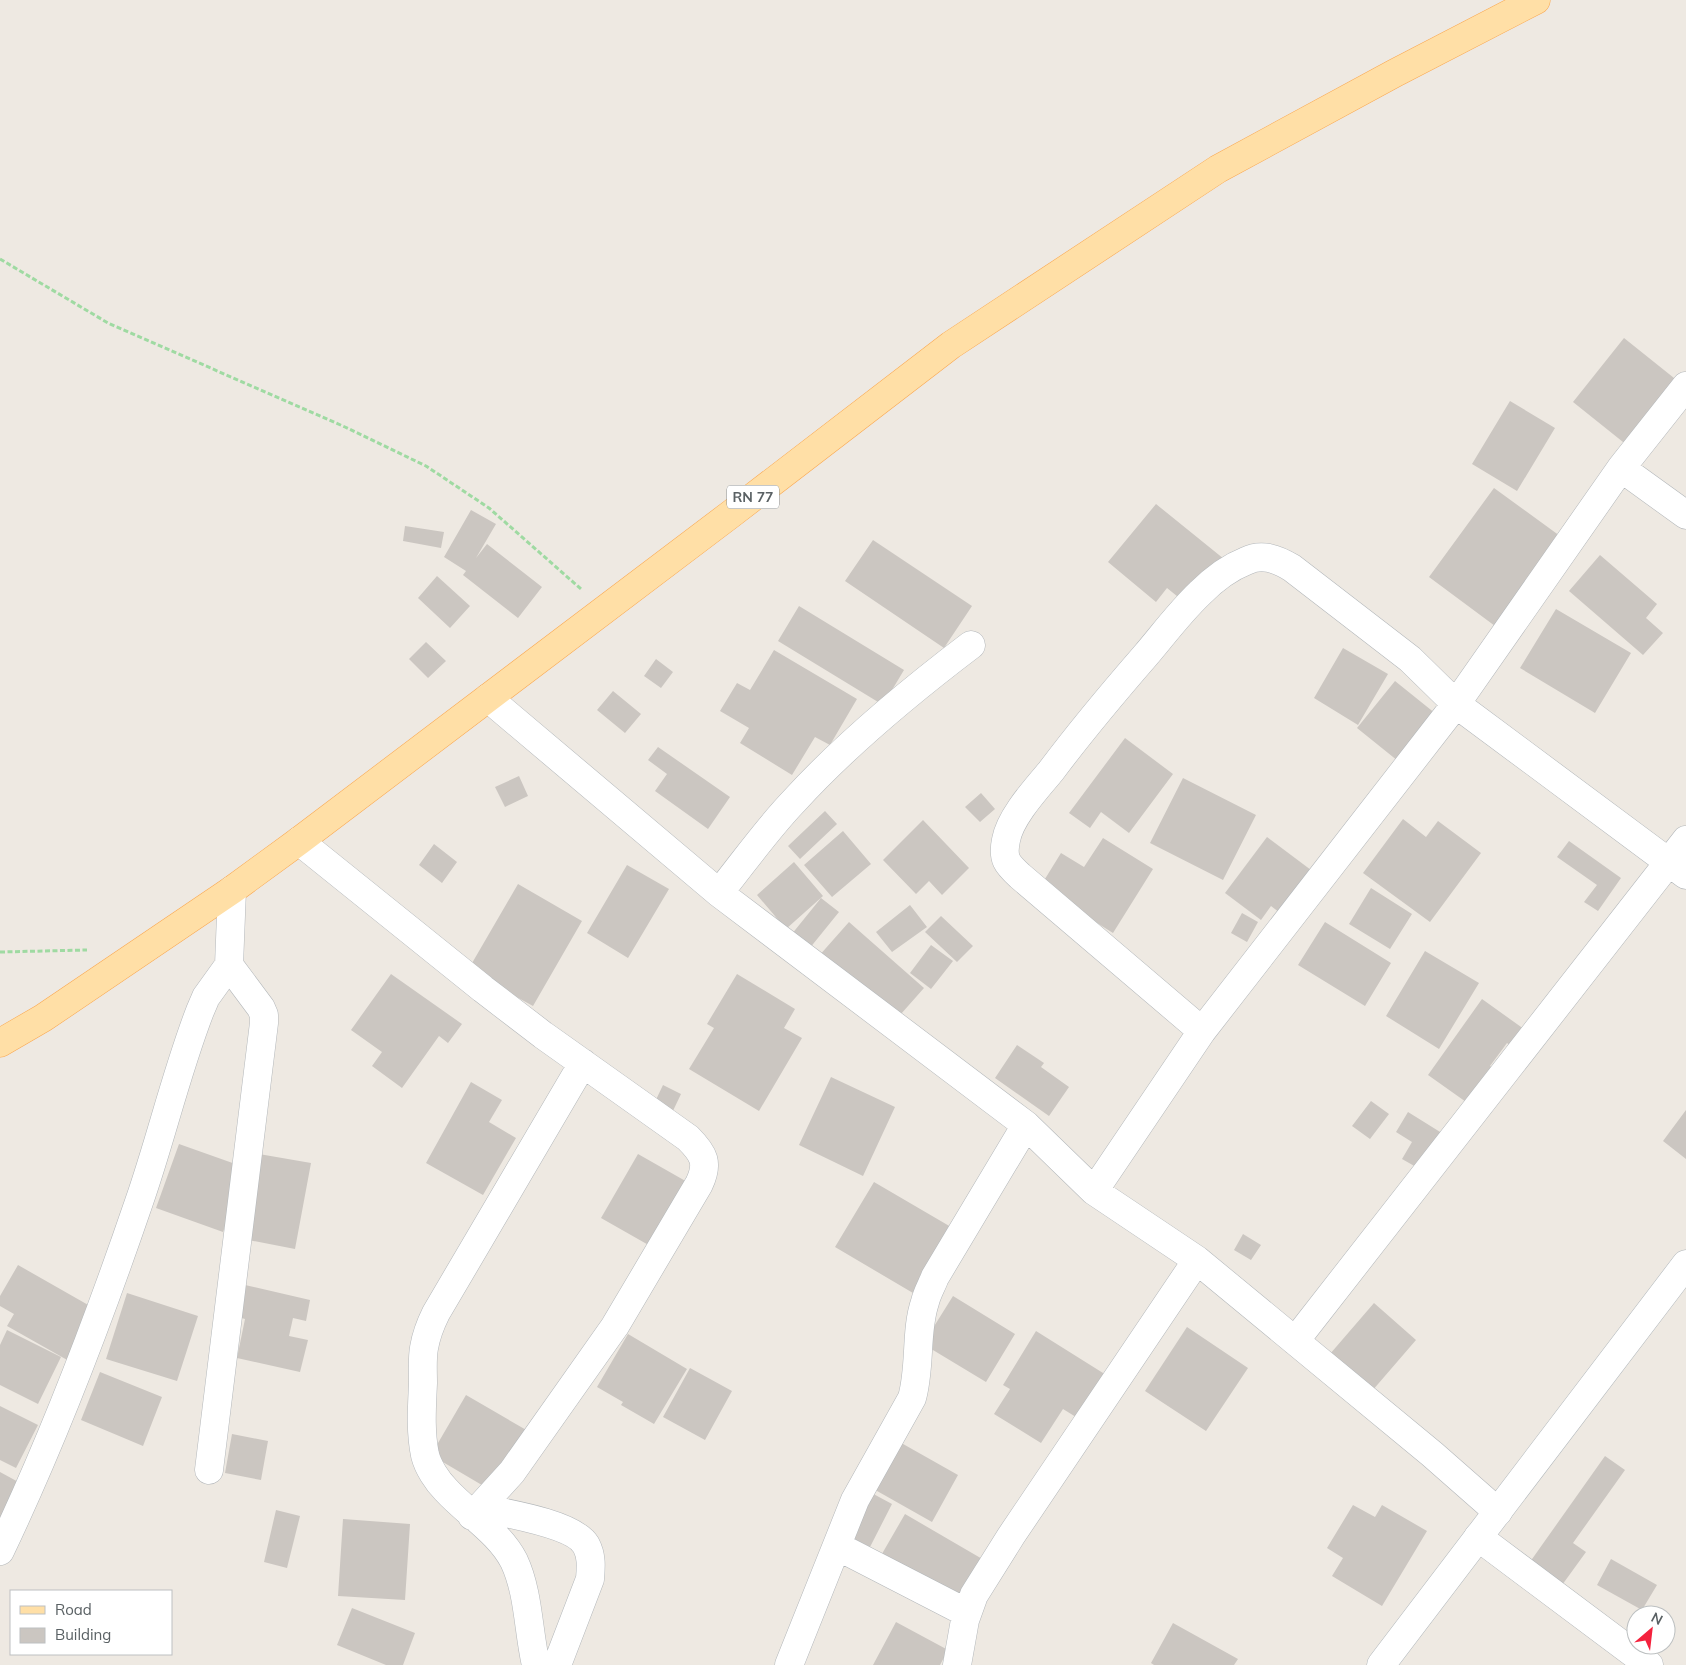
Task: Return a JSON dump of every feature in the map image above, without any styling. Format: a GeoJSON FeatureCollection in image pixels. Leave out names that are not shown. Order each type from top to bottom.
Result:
{"type":"FeatureCollection","features":[{"type":"Feature","properties":{"kind":"main road","name":"RN 77"},"geometry":{"type":"LineString","coordinates":[[0,1043],[43,1018],[232,890],[299,841],[950,345],[1073,262],[1218,169],[1395,73],[1536,0]]}},
{"type":"Feature","properties":{"kind":"street"},"geometry":{"type":"LineString","coordinates":[[1094,1191],[1202,1031],[1456,704],[1621,468],[1686,386]]}},
{"type":"Feature","properties":{"kind":"street"},"geometry":{"type":"LineString","coordinates":[[1621,468],[1686,515]]}},
{"type":"Feature","properties":{"kind":"street"},"geometry":{"type":"LineString","coordinates":[[1202,1031],[1009,866],[1005,859],[1006,838],[1013,822],[1088,723],[1183,610],[1214,580],[1230,568],[1247,560],[1261,557],[1281,561],[1410,659],[1456,704],[1678,868]]}},
{"type":"Feature","properties":{"kind":"street"},"geometry":{"type":"LineString","coordinates":[[719,892],[793,801],[832,763],[918,686],[972,645]]}},
{"type":"Feature","properties":{"kind":"street"},"geometry":{"type":"LineString","coordinates":[[488,698],[719,892],[1026,1125],[1094,1191],[1197,1260],[1432,1454],[1498,1512]]}},
{"type":"Feature","properties":{"kind":"street"},"geometry":{"type":"LineString","coordinates":[[1295,1341],[1678,868],[1686,840]]}},
{"type":"Feature","properties":{"kind":"street"},"geometry":{"type":"LineString","coordinates":[[299,841],[483,989],[688,1138],[698,1148],[704,1158],[704,1173],[699,1184],[615,1326],[512,1472],[477,1512]]}},
{"type":"Feature","properties":{"kind":"street"},"geometry":{"type":"LineString","coordinates":[[0,1551],[47,1445],[93,1327],[139,1202],[200,1011],[206,997],[229,965],[232,890]]}},
{"type":"Feature","properties":{"kind":"street"},"geometry":{"type":"LineString","coordinates":[[209,1470],[264,1023],[264,1015],[261,1008],[229,965]]}},
{"type":"Feature","properties":{"kind":"street"},"geometry":{"type":"LineString","coordinates":[[536,1665],[525,1598],[513,1560],[477,1512],[444,1488],[430,1469],[425,1456],[422,1433],[423,1351],[427,1332],[440,1304],[583,1063]]}},
{"type":"Feature","properties":{"kind":"street"},"geometry":{"type":"LineString","coordinates":[[789,1665],[855,1500],[912,1398],[916,1383],[924,1302],[935,1276],[1026,1125]]}},
{"type":"Feature","properties":{"kind":"street"},"geometry":{"type":"LineString","coordinates":[[957,1665],[967,1613],[974,1595],[1011,1536],[1197,1260]]}},
{"type":"Feature","properties":{"kind":"street"},"geometry":{"type":"LineString","coordinates":[[1381,1665],[1686,1264]]}},
{"type":"Feature","properties":{"kind":"street"},"geometry":{"type":"LineString","coordinates":[[477,1512],[553,1525],[576,1535],[586,1543],[591,1564],[590,1579],[557,1665]]}},
{"type":"Feature","properties":{"kind":"street"},"geometry":{"type":"LineString","coordinates":[[1478,1537],[1649,1665]]}},
{"type":"Feature","properties":{"kind":"street"},"geometry":{"type":"LineString","coordinates":[[837,1546],[967,1613]]}},
{"type":"Feature","properties":{"kind":"path"},"geometry":{"type":"LineString","coordinates":[[0,259],[108,323],[345,427],[426,466],[489,508],[604,610]]}},
{"type":"Feature","properties":{"kind":"path"},"geometry":{"type":"LineString","coordinates":[[0,952],[91,950]]}},
{"type":"Feature","properties":{"kind":"building"},"geometry":{"type":"Polygon","coordinates":[[[1624,338],[1679,382],[1628,446],[1573,402],[1624,338]]]}},
{"type":"Feature","properties":{"kind":"building"},"geometry":{"type":"Polygon","coordinates":[[[1510,401],[1555,428],[1517,491],[1472,464],[1510,401]]]}},
{"type":"Feature","properties":{"kind":"building"},"geometry":{"type":"Polygon","coordinates":[[[1494,488],[1560,536],[1495,626],[1429,577],[1494,488]]]}},
{"type":"Feature","properties":{"kind":"building"},"geometry":{"type":"Polygon","coordinates":[[[1156,504],[1224,559],[1188,605],[1167,588],[1156,602],[1108,562],[1156,504]]]}},
{"type":"Feature","properties":{"kind":"building"},"geometry":{"type":"Polygon","coordinates":[[[471,510],[496,524],[476,558],[487,544],[542,587],[518,618],[463,575],[466,571],[444,557],[471,510]]]}},
{"type":"Feature","properties":{"kind":"building"},"geometry":{"type":"Polygon","coordinates":[[[405,526],[444,532],[441,548],[403,541],[405,526]]]}},
{"type":"Feature","properties":{"kind":"building"},"geometry":{"type":"Polygon","coordinates":[[[873,540],[972,606],[944,648],[845,581],[873,540]]]}},
{"type":"Feature","properties":{"kind":"building"},"geometry":{"type":"Polygon","coordinates":[[[1600,555],[1657,604],[1646,618],[1663,633],[1643,655],[1569,591],[1600,555]]]}},
{"type":"Feature","properties":{"kind":"building"},"geometry":{"type":"Polygon","coordinates":[[[437,576],[470,606],[450,628],[418,598],[437,576]]]}},
{"type":"Feature","properties":{"kind":"building"},"geometry":{"type":"Polygon","coordinates":[[[799,606],[904,670],[883,705],[778,641],[799,606]]]}},
{"type":"Feature","properties":{"kind":"building"},"geometry":{"type":"Polygon","coordinates":[[[1556,609],[1631,653],[1595,713],[1520,668],[1556,609]]]}},
{"type":"Feature","properties":{"kind":"building"},"geometry":{"type":"Polygon","coordinates":[[[426,642],[446,661],[428,678],[409,659],[426,642]]]}},
{"type":"Feature","properties":{"kind":"building"},"geometry":{"type":"Polygon","coordinates":[[[1343,648],[1388,674],[1358,725],[1314,698],[1343,648]]]}},
{"type":"Feature","properties":{"kind":"building"},"geometry":{"type":"Polygon","coordinates":[[[774,650],[857,699],[830,745],[815,737],[792,775],[740,743],[749,728],[720,711],[737,683],[750,690],[774,650]]]}},
{"type":"Feature","properties":{"kind":"building"},"geometry":{"type":"Polygon","coordinates":[[[656,659],[673,672],[661,688],[644,676],[656,659]]]}},
{"type":"Feature","properties":{"kind":"building"},"geometry":{"type":"Polygon","coordinates":[[[1395,681],[1436,714],[1398,761],[1357,728],[1395,681]]]}},
{"type":"Feature","properties":{"kind":"building"},"geometry":{"type":"Polygon","coordinates":[[[613,691],[641,714],[625,733],[597,710],[613,691]]]}},
{"type":"Feature","properties":{"kind":"building"},"geometry":{"type":"Polygon","coordinates":[[[1125,738],[1173,774],[1129,833],[1101,812],[1090,828],[1069,813],[1125,738]]]}},
{"type":"Feature","properties":{"kind":"building"},"geometry":{"type":"Polygon","coordinates":[[[658,747],[730,797],[708,829],[655,791],[667,774],[648,760],[658,747]]]}},
{"type":"Feature","properties":{"kind":"building"},"geometry":{"type":"Polygon","coordinates":[[[519,776],[528,796],[505,807],[495,787],[519,776]]]}},
{"type":"Feature","properties":{"kind":"building"},"geometry":{"type":"Polygon","coordinates":[[[1183,778],[1256,815],[1223,880],[1150,843],[1183,778]]]}},
{"type":"Feature","properties":{"kind":"building"},"geometry":{"type":"Polygon","coordinates":[[[981,793],[995,809],[980,822],[965,807],[981,793]]]}},
{"type":"Feature","properties":{"kind":"building"},"geometry":{"type":"Polygon","coordinates":[[[825,811],[837,824],[800,859],[788,846],[825,811]]]}},
{"type":"Feature","properties":{"kind":"building"},"geometry":{"type":"Polygon","coordinates":[[[1403,819],[1426,837],[1438,821],[1481,853],[1430,922],[1363,873],[1403,819]]]}},
{"type":"Feature","properties":{"kind":"building"},"geometry":{"type":"Polygon","coordinates":[[[923,820],[969,868],[942,895],[929,881],[916,894],[883,860],[923,820]]]}},
{"type":"Feature","properties":{"kind":"building"},"geometry":{"type":"Polygon","coordinates":[[[843,831],[871,864],[832,897],[804,865],[843,831]]]}},
{"type":"Feature","properties":{"kind":"building"},"geometry":{"type":"Polygon","coordinates":[[[1267,837],[1319,876],[1288,919],[1271,906],[1261,920],[1225,893],[1267,837]]]}},
{"type":"Feature","properties":{"kind":"building"},"geometry":{"type":"Polygon","coordinates":[[[1103,838],[1153,869],[1113,933],[1040,887],[1061,853],[1084,867],[1103,838]]]}},
{"type":"Feature","properties":{"kind":"building"},"geometry":{"type":"Polygon","coordinates":[[[1569,841],[1621,878],[1598,911],[1584,902],[1597,885],[1557,857],[1569,841]]]}},
{"type":"Feature","properties":{"kind":"building"},"geometry":{"type":"Polygon","coordinates":[[[434,844],[457,862],[442,883],[419,865],[434,844]]]}},
{"type":"Feature","properties":{"kind":"building"},"geometry":{"type":"Polygon","coordinates":[[[794,862],[823,896],[786,929],[757,895],[794,862]]]}},
{"type":"Feature","properties":{"kind":"building"},"geometry":{"type":"Polygon","coordinates":[[[627,865],[669,889],[628,958],[587,933],[627,865]]]}},
{"type":"Feature","properties":{"kind":"building"},"geometry":{"type":"Polygon","coordinates":[[[518,884],[582,921],[533,1006],[468,970],[518,884]]]}},
{"type":"Feature","properties":{"kind":"building"},"geometry":{"type":"Polygon","coordinates":[[[1371,888],[1412,914],[1390,949],[1349,924],[1371,888]]]}},
{"type":"Feature","properties":{"kind":"building"},"geometry":{"type":"Polygon","coordinates":[[[821,898],[839,912],[805,954],[787,940],[821,898]]]}},
{"type":"Feature","properties":{"kind":"building"},"geometry":{"type":"Polygon","coordinates":[[[910,905],[927,927],[892,952],[876,932],[910,905]]]}},
{"type":"Feature","properties":{"kind":"building"},"geometry":{"type":"Polygon","coordinates":[[[1242,913],[1258,922],[1247,942],[1231,933],[1242,913]]]}},
{"type":"Feature","properties":{"kind":"building"},"geometry":{"type":"Polygon","coordinates":[[[941,916],[973,946],[957,962],[925,932],[941,916]]]}},
{"type":"Feature","properties":{"kind":"building"},"geometry":{"type":"Polygon","coordinates":[[[849,922],[924,988],[893,1023],[818,957],[849,922]]]}},
{"type":"Feature","properties":{"kind":"building"},"geometry":{"type":"Polygon","coordinates":[[[1325,922],[1391,963],[1365,1006],[1298,965],[1325,922]]]}},
{"type":"Feature","properties":{"kind":"building"},"geometry":{"type":"Polygon","coordinates":[[[931,945],[953,961],[931,989],[910,973],[931,945]]]}},
{"type":"Feature","properties":{"kind":"building"},"geometry":{"type":"Polygon","coordinates":[[[1425,951],[1479,983],[1439,1049],[1386,1016],[1425,951]]]}},
{"type":"Feature","properties":{"kind":"building"},"geometry":{"type":"Polygon","coordinates":[[[391,974],[462,1024],[448,1043],[439,1036],[402,1088],[372,1066],[382,1052],[351,1030],[391,974]]]}},
{"type":"Feature","properties":{"kind":"building"},"geometry":{"type":"Polygon","coordinates":[[[737,974],[795,1009],[784,1028],[802,1038],[759,1111],[689,1069],[714,1028],[707,1024],[737,974]]]}},
{"type":"Feature","properties":{"kind":"building"},"geometry":{"type":"Polygon","coordinates":[[[1482,999],[1535,1037],[1523,1055],[1507,1043],[1490,1066],[1508,1079],[1483,1114],[1428,1075],[1482,999]]]}},
{"type":"Feature","properties":{"kind":"building"},"geometry":{"type":"Polygon","coordinates":[[[1017,1045],[1044,1063],[1041,1067],[1069,1087],[1049,1116],[995,1078],[1017,1045]]]}},
{"type":"Feature","properties":{"kind":"building"},"geometry":{"type":"Polygon","coordinates":[[[831,1077],[895,1107],[863,1176],[799,1145],[831,1077]]]}},
{"type":"Feature","properties":{"kind":"building"},"geometry":{"type":"Polygon","coordinates":[[[471,1082],[502,1100],[489,1122],[516,1138],[483,1195],[426,1163],[471,1082]]]}},
{"type":"Feature","properties":{"kind":"building"},"geometry":{"type":"Polygon","coordinates":[[[663,1085],[681,1094],[671,1115],[653,1106],[663,1085]]]}},
{"type":"Feature","properties":{"kind":"building"},"geometry":{"type":"Polygon","coordinates":[[[1371,1101],[1389,1114],[1370,1139],[1352,1126],[1371,1101]]]}},
{"type":"Feature","properties":{"kind":"building"},"geometry":{"type":"Polygon","coordinates":[[[1686,1110],[1686,1159],[1663,1141],[1686,1110]]]}},
{"type":"Feature","properties":{"kind":"building"},"geometry":{"type":"Polygon","coordinates":[[[1408,1112],[1453,1140],[1432,1176],[1402,1159],[1412,1142],[1396,1132],[1408,1112]]]}},
{"type":"Feature","properties":{"kind":"building"},"geometry":{"type":"Polygon","coordinates":[[[179,1144],[241,1166],[234,1201],[223,1232],[156,1208],[179,1144]]]}},
{"type":"Feature","properties":{"kind":"building"},"geometry":{"type":"Polygon","coordinates":[[[259,1154],[311,1163],[295,1249],[243,1239],[259,1154]]]}},
{"type":"Feature","properties":{"kind":"building"},"geometry":{"type":"Polygon","coordinates":[[[638,1154],[689,1183],[652,1247],[601,1218],[638,1154]]]}},
{"type":"Feature","properties":{"kind":"building"},"geometry":{"type":"Polygon","coordinates":[[[874,1182],[951,1227],[913,1293],[835,1247],[874,1182]]]}},
{"type":"Feature","properties":{"kind":"building"},"geometry":{"type":"Polygon","coordinates":[[[1243,1234],[1261,1245],[1251,1260],[1234,1250],[1243,1234]]]}},
{"type":"Feature","properties":{"kind":"building"},"geometry":{"type":"Polygon","coordinates":[[[18,1265],[97,1310],[69,1361],[7,1326],[14,1314],[0,1306],[0,1296],[18,1265]]]}},
{"type":"Feature","properties":{"kind":"building"},"geometry":{"type":"Polygon","coordinates":[[[245,1285],[310,1300],[306,1321],[293,1318],[289,1336],[308,1340],[300,1372],[237,1358],[245,1319],[238,1317],[245,1285]]]}},
{"type":"Feature","properties":{"kind":"building"},"geometry":{"type":"Polygon","coordinates":[[[127,1293],[198,1316],[177,1381],[106,1359],[127,1293]]]}},
{"type":"Feature","properties":{"kind":"building"},"geometry":{"type":"Polygon","coordinates":[[[953,1296],[1015,1334],[986,1382],[923,1344],[953,1296]]]}},
{"type":"Feature","properties":{"kind":"building"},"geometry":{"type":"Polygon","coordinates":[[[1374,1303],[1416,1340],[1372,1391],[1330,1354],[1374,1303]]]}},
{"type":"Feature","properties":{"kind":"building"},"geometry":{"type":"Polygon","coordinates":[[[1187,1327],[1248,1368],[1206,1431],[1145,1391],[1187,1327]]]}},
{"type":"Feature","properties":{"kind":"building"},"geometry":{"type":"Polygon","coordinates":[[[7,1330],[61,1357],[38,1404],[0,1385],[0,1345],[7,1330]]]}},
{"type":"Feature","properties":{"kind":"building"},"geometry":{"type":"Polygon","coordinates":[[[1036,1331],[1111,1378],[1084,1422],[1063,1409],[1041,1443],[994,1414],[1010,1389],[1003,1385],[1036,1331]]]}},
{"type":"Feature","properties":{"kind":"building"},"geometry":{"type":"Polygon","coordinates":[[[628,1334],[687,1369],[654,1424],[621,1405],[623,1402],[597,1387],[628,1334]]]}},
{"type":"Feature","properties":{"kind":"building"},"geometry":{"type":"Polygon","coordinates":[[[690,1368],[732,1391],[705,1440],[663,1417],[690,1368]]]}},
{"type":"Feature","properties":{"kind":"building"},"geometry":{"type":"Polygon","coordinates":[[[100,1372],[162,1397],[143,1446],[81,1420],[100,1372]]]}},
{"type":"Feature","properties":{"kind":"building"},"geometry":{"type":"Polygon","coordinates":[[[466,1395],[528,1431],[492,1491],[431,1455],[466,1395]]]}},
{"type":"Feature","properties":{"kind":"building"},"geometry":{"type":"Polygon","coordinates":[[[0,1406],[38,1425],[16,1468],[0,1460],[0,1406]]]}},
{"type":"Feature","properties":{"kind":"building"},"geometry":{"type":"Polygon","coordinates":[[[232,1434],[268,1441],[261,1480],[225,1473],[232,1434]]]}},
{"type":"Feature","properties":{"kind":"building"},"geometry":{"type":"Polygon","coordinates":[[[896,1440],[958,1475],[932,1522],[870,1487],[896,1440]]]}},
{"type":"Feature","properties":{"kind":"building"},"geometry":{"type":"Polygon","coordinates":[[[1605,1456],[1625,1470],[1573,1543],[1586,1552],[1557,1592],[1525,1569],[1605,1456]]]}},
{"type":"Feature","properties":{"kind":"building"},"geometry":{"type":"Polygon","coordinates":[[[0,1472],[22,1484],[0,1523],[0,1472]]]}},
{"type":"Feature","properties":{"kind":"building"},"geometry":{"type":"Polygon","coordinates":[[[866,1490],[892,1504],[870,1547],[844,1534],[866,1490]]]}},
{"type":"Feature","properties":{"kind":"building"},"geometry":{"type":"Polygon","coordinates":[[[1353,1505],[1375,1517],[1382,1505],[1427,1531],[1382,1606],[1332,1576],[1343,1558],[1327,1548],[1353,1505]]]}},
{"type":"Feature","properties":{"kind":"building"},"geometry":{"type":"Polygon","coordinates":[[[276,1510],[300,1516],[287,1568],[264,1562],[276,1510]]]}},
{"type":"Feature","properties":{"kind":"building"},"geometry":{"type":"Polygon","coordinates":[[[905,1514],[984,1560],[957,1605],[879,1559],[905,1514]]]}},
{"type":"Feature","properties":{"kind":"building"},"geometry":{"type":"Polygon","coordinates":[[[343,1519],[410,1524],[405,1600],[338,1596],[343,1519]]]}},
{"type":"Feature","properties":{"kind":"building"},"geometry":{"type":"Polygon","coordinates":[[[1611,1559],[1657,1585],[1645,1605],[1633,1605],[1597,1585],[1611,1559]]]}},
{"type":"Feature","properties":{"kind":"building"},"geometry":{"type":"Polygon","coordinates":[[[352,1608],[415,1633],[403,1665],[386,1665],[337,1645],[352,1608]]]}},
{"type":"Feature","properties":{"kind":"building"},"geometry":{"type":"Polygon","coordinates":[[[896,1622],[948,1650],[940,1665],[873,1665],[896,1622]]]}},
{"type":"Feature","properties":{"kind":"building"},"geometry":{"type":"Polygon","coordinates":[[[1173,1623],[1238,1659],[1234,1665],[1154,1665],[1151,1663],[1173,1623]]]}}]}
